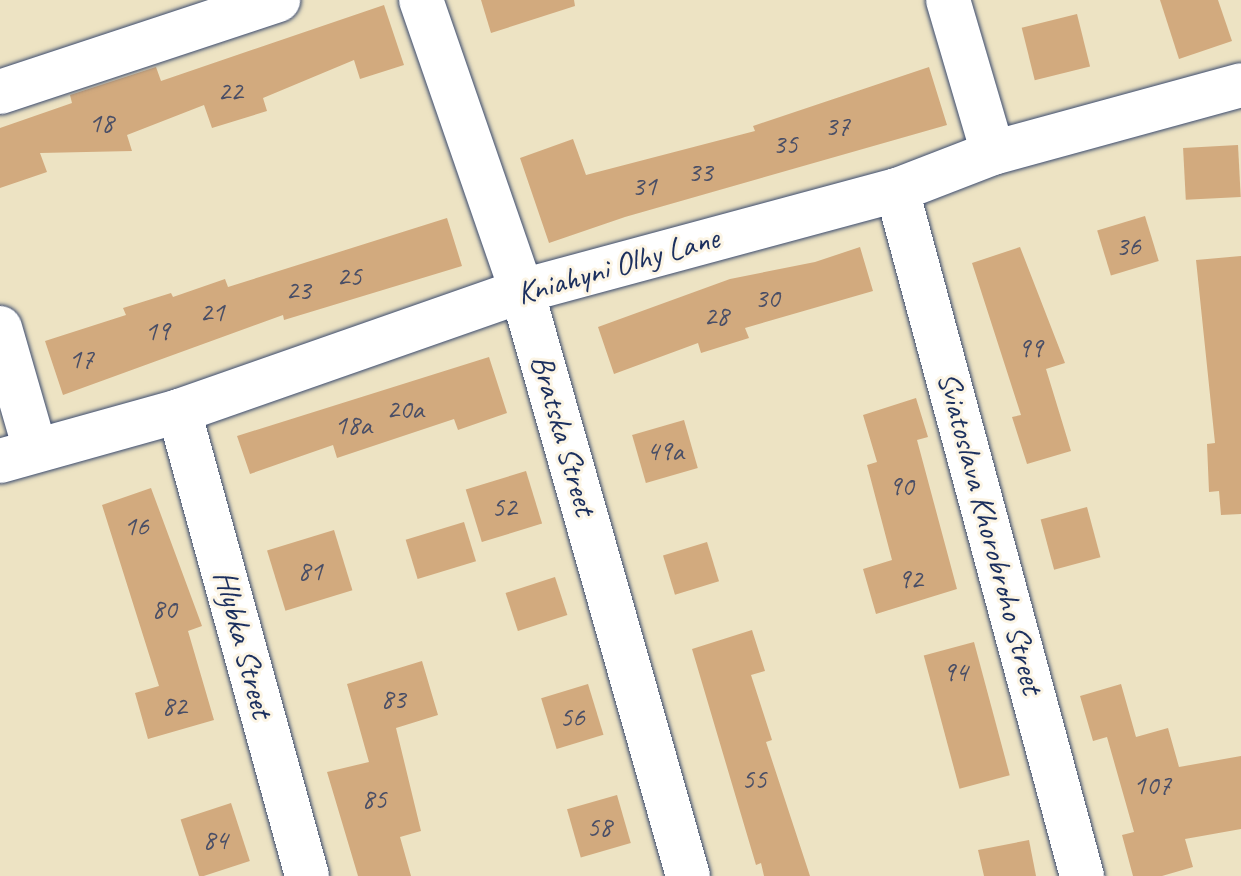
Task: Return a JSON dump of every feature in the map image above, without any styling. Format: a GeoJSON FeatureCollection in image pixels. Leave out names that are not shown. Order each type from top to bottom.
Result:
{"type":"FeatureCollection","features":[{"type":"Feature","properties":{"kind":"street"},"geometry":{"type":"LineString","coordinates":[[0,92],[278,0]]}},
{"type":"Feature","properties":{"kind":"street","name":"Bratska Street"},"geometry":{"type":"LineString","coordinates":[[421,0],[522,291],[688,876]]}},
{"type":"Feature","properties":{"kind":"street"},"geometry":{"type":"LineString","coordinates":[[948,0],[993,153]]}},
{"type":"Feature","properties":{"kind":"street","name":"Kniahyni Olhy Lane"},"geometry":{"type":"LineString","coordinates":[[18,455],[179,411],[522,291],[897,190],[993,153],[1241,85]]}},
{"type":"Feature","properties":{"kind":"street","name":"Sviatoslava Khorobroho Street"},"geometry":{"type":"LineString","coordinates":[[897,190],[1082,876]]}},
{"type":"Feature","properties":{"kind":"street"},"geometry":{"type":"LineString","coordinates":[[0,328],[18,455]]}},
{"type":"Feature","properties":{"kind":"street","name":"Hlybka Street"},"geometry":{"type":"LineString","coordinates":[[179,411],[307,876]]}},
{"type":"Feature","properties":{"kind":"building"},"geometry":{"type":"Polygon","coordinates":[[[481,0],[574,0],[575,6],[491,33],[481,0]]]}},
{"type":"Feature","properties":{"kind":"building"},"geometry":{"type":"Polygon","coordinates":[[[1160,0],[1218,0],[1232,41],[1179,59],[1160,0]]]}},
{"type":"Feature","properties":{"kind":"building"},"geometry":{"type":"Polygon","coordinates":[[[384,5],[404,65],[360,79],[354,60],[263,98],[267,111],[212,128],[204,105],[127,135],[132,151],[40,153],[47,172],[0,188],[0,128],[72,103],[70,95],[156,67],[161,81],[384,5]]]}},
{"type":"Feature","properties":{"kind":"building"},"geometry":{"type":"Polygon","coordinates":[[[1077,14],[1090,66],[1035,80],[1022,28],[1077,14]]]}},
{"type":"Feature","properties":{"kind":"building"},"geometry":{"type":"Polygon","coordinates":[[[929,67],[947,125],[625,217],[549,243],[520,158],[573,139],[586,175],[755,131],[753,126],[929,67]]]}},
{"type":"Feature","properties":{"kind":"building"},"geometry":{"type":"Polygon","coordinates":[[[1238,145],[1241,197],[1186,200],[1183,148],[1238,145]]]}},
{"type":"Feature","properties":{"kind":"building"},"geometry":{"type":"Polygon","coordinates":[[[1145,216],[1159,261],[1111,276],[1097,231],[1145,216]]]}},
{"type":"Feature","properties":{"kind":"building"},"geometry":{"type":"Polygon","coordinates":[[[447,218],[462,266],[284,320],[283,315],[63,395],[45,341],[126,315],[123,308],[171,293],[173,297],[225,279],[228,287],[447,218]]]}},
{"type":"Feature","properties":{"kind":"building"},"geometry":{"type":"Polygon","coordinates":[[[860,247],[873,291],[745,328],[749,338],[701,353],[698,343],[614,374],[598,327],[730,279],[815,262],[860,247]]]}},
{"type":"Feature","properties":{"kind":"building"},"geometry":{"type":"Polygon","coordinates":[[[1020,247],[1065,363],[1046,369],[1071,451],[1027,464],[1012,417],[1021,415],[972,263],[1020,247]]]}},
{"type":"Feature","properties":{"kind":"building"},"geometry":{"type":"Polygon","coordinates":[[[1241,256],[1241,514],[1221,515],[1219,491],[1209,492],[1207,444],[1215,443],[1196,260],[1241,256]]]}},
{"type":"Feature","properties":{"kind":"building"},"geometry":{"type":"Polygon","coordinates":[[[489,357],[507,413],[458,430],[454,419],[337,458],[333,445],[250,474],[237,436],[489,357]]]}},
{"type":"Feature","properties":{"kind":"building"},"geometry":{"type":"Polygon","coordinates":[[[916,398],[928,437],[917,440],[957,589],[876,614],[863,569],[892,560],[867,465],[877,462],[863,415],[916,398]]]}},
{"type":"Feature","properties":{"kind":"building"},"geometry":{"type":"Polygon","coordinates":[[[684,420],[698,468],[646,483],[632,435],[684,420]]]}},
{"type":"Feature","properties":{"kind":"building"},"geometry":{"type":"Polygon","coordinates":[[[526,471],[542,524],[482,542],[466,489],[526,471]]]}},
{"type":"Feature","properties":{"kind":"building"},"geometry":{"type":"Polygon","coordinates":[[[151,488],[202,626],[188,631],[214,720],[148,739],[135,693],[159,686],[102,505],[151,488]]]}},
{"type":"Feature","properties":{"kind":"building"},"geometry":{"type":"Polygon","coordinates":[[[1087,507],[1100,557],[1054,570],[1041,519],[1087,507]]]}},
{"type":"Feature","properties":{"kind":"building"},"geometry":{"type":"Polygon","coordinates":[[[464,522],[476,561],[418,579],[406,540],[464,522]]]}},
{"type":"Feature","properties":{"kind":"building"},"geometry":{"type":"Polygon","coordinates":[[[334,530],[352,590],[285,611],[267,550],[334,530]]]}},
{"type":"Feature","properties":{"kind":"building"},"geometry":{"type":"Polygon","coordinates":[[[707,542],[719,581],[675,595],[663,555],[707,542]]]}},
{"type":"Feature","properties":{"kind":"building"},"geometry":{"type":"Polygon","coordinates":[[[555,577],[567,615],[518,631],[506,593],[555,577]]]}},
{"type":"Feature","properties":{"kind":"building"},"geometry":{"type":"Polygon","coordinates":[[[752,630],[765,671],[751,675],[772,740],[766,742],[810,876],[764,876],[761,863],[756,865],[692,649],[752,630]]]}},
{"type":"Feature","properties":{"kind":"building"},"geometry":{"type":"Polygon","coordinates":[[[974,642],[1010,775],[959,789],[924,655],[974,642]]]}},
{"type":"Feature","properties":{"kind":"building"},"geometry":{"type":"Polygon","coordinates":[[[422,661],[438,715],[396,728],[421,831],[400,837],[411,876],[358,876],[327,772],[369,762],[347,684],[422,661]]]}},
{"type":"Feature","properties":{"kind":"building"},"geometry":{"type":"Polygon","coordinates":[[[588,684],[603,735],[557,749],[541,698],[588,684]]]}},
{"type":"Feature","properties":{"kind":"building"},"geometry":{"type":"Polygon","coordinates":[[[1121,684],[1136,737],[1168,728],[1179,767],[1241,756],[1241,829],[1185,839],[1193,867],[1162,876],[1133,876],[1122,835],[1134,832],[1107,737],[1093,741],[1080,696],[1121,684]]]}},
{"type":"Feature","properties":{"kind":"building"},"geometry":{"type":"Polygon","coordinates":[[[617,795],[631,843],[581,857],[567,809],[617,795]]]}},
{"type":"Feature","properties":{"kind":"building"},"geometry":{"type":"Polygon","coordinates":[[[231,803],[250,861],[199,876],[181,819],[231,803]]]}},
{"type":"Feature","properties":{"kind":"building"},"geometry":{"type":"Polygon","coordinates":[[[1029,840],[1036,876],[984,876],[978,850],[1029,840]]]}}]}
